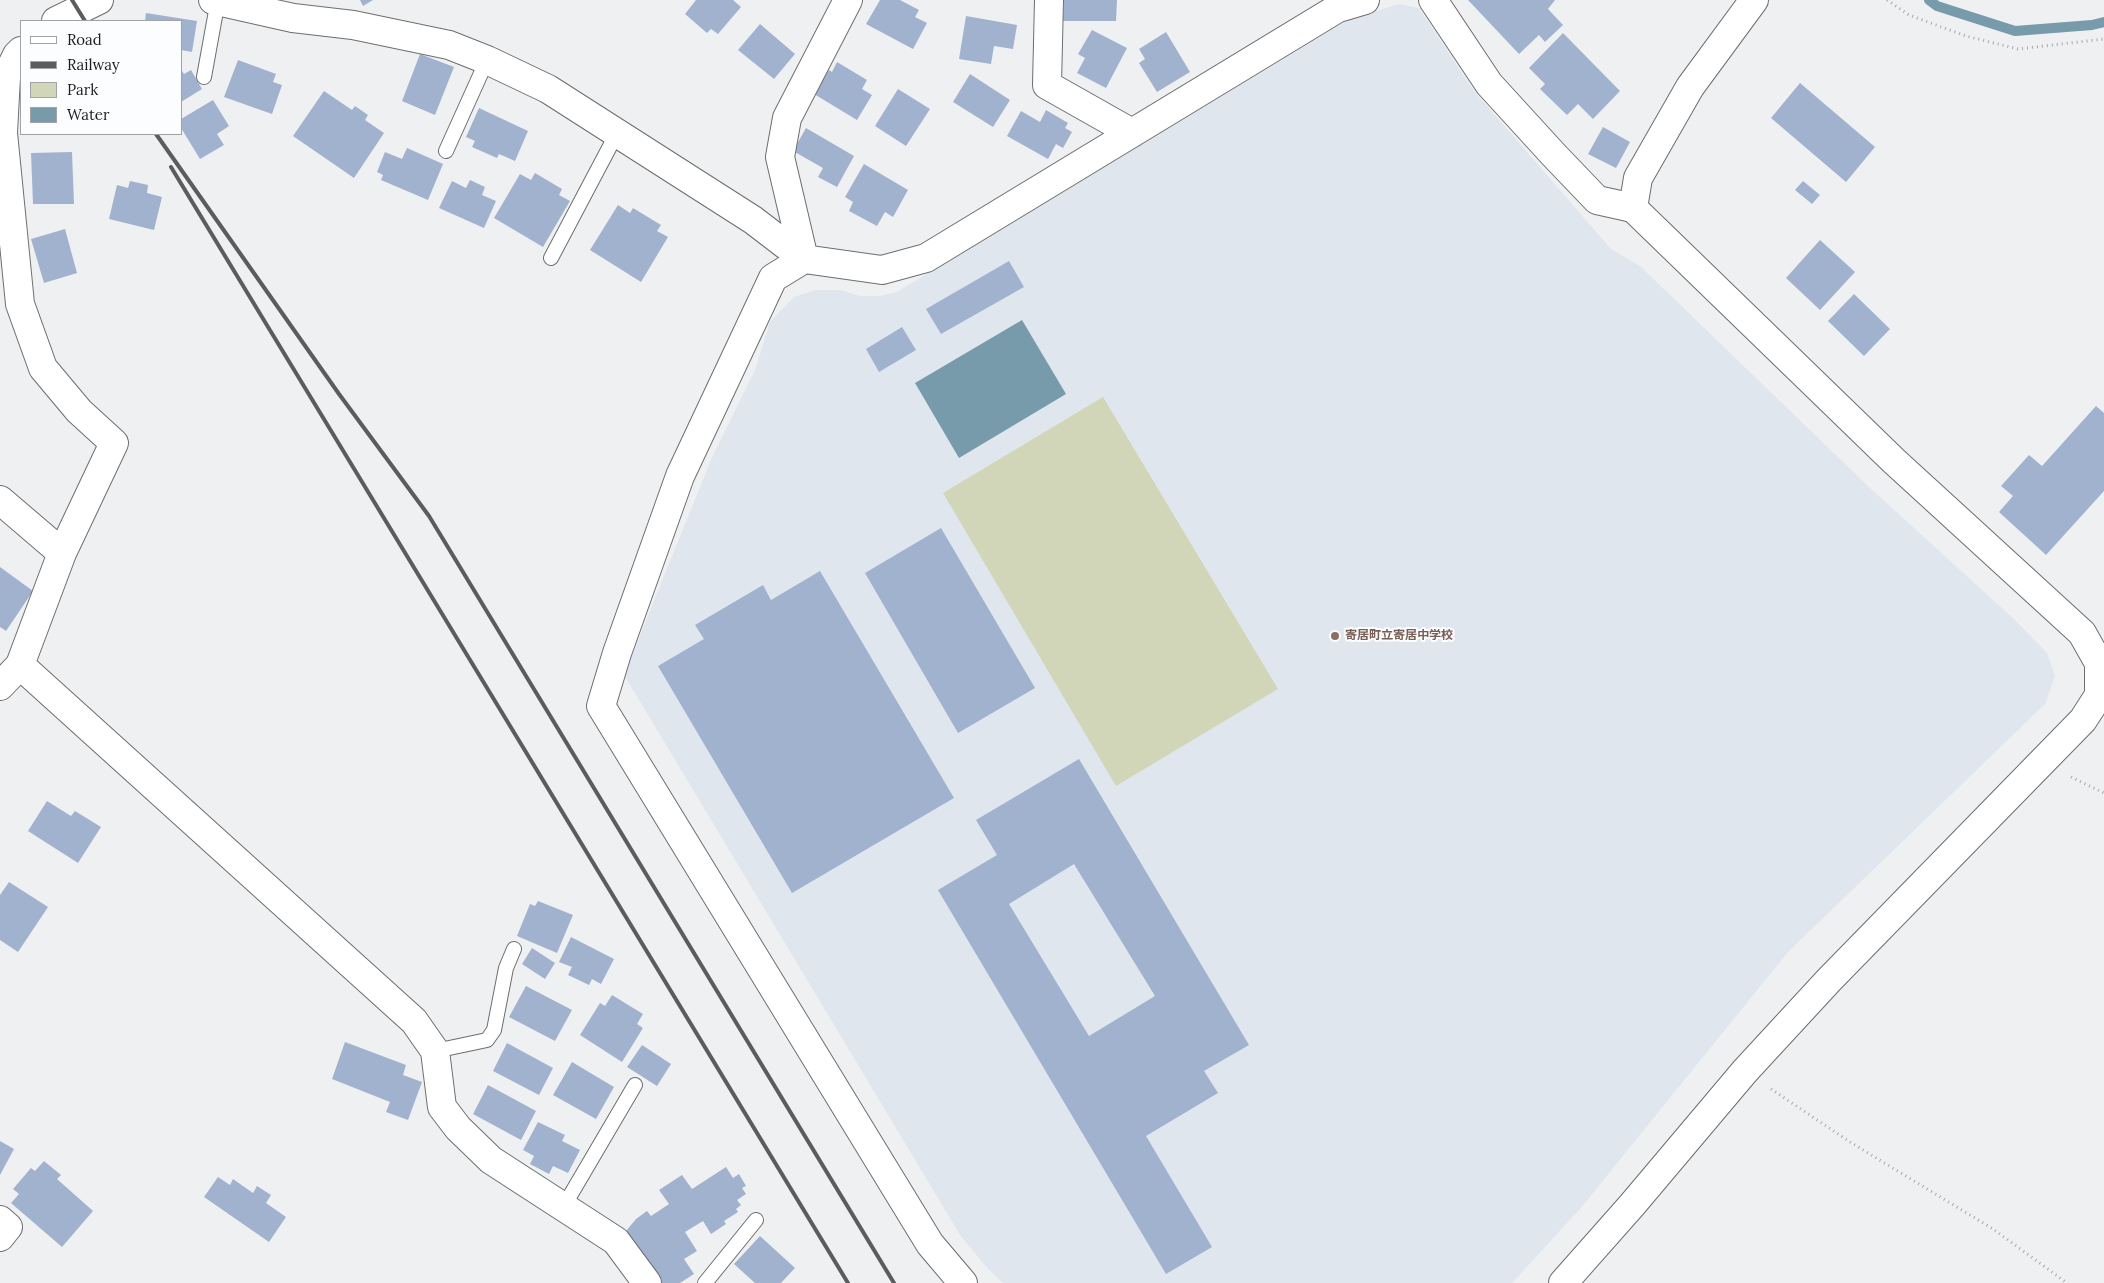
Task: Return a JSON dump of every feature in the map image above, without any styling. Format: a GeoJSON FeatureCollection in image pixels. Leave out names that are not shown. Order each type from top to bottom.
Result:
{"type":"FeatureCollection","features":[{"type":"Feature","properties":{"kind":"street"},"geometry":{"type":"LineString","coordinates":[[58,20],[99,0]]}},
{"type":"Feature","properties":{"kind":"street"},"geometry":{"type":"LineString","coordinates":[[213,0],[293,18],[353,25],[449,45],[487,60],[548,89],[753,220],[804,259],[882,270],[926,258],[1338,8],[1366,0]]}},
{"type":"Feature","properties":{"kind":"street"},"geometry":{"type":"LineString","coordinates":[[804,259],[780,156],[787,118],[848,0]]}},
{"type":"Feature","properties":{"kind":"street"},"geometry":{"type":"LineString","coordinates":[[1049,0],[1047,86],[1132,133]]}},
{"type":"Feature","properties":{"kind":"street"},"geometry":{"type":"LineString","coordinates":[[1433,0],[1489,84],[1552,154],[1597,200],[1634,208],[1894,462],[2082,633],[2102,663],[2100,695],[2083,720],[1829,980],[1744,1071],[1632,1205],[1563,1283]]}},
{"type":"Feature","properties":{"kind":"street"},"geometry":{"type":"LineString","coordinates":[[1634,208],[1638,178],[1690,88],[1754,0]]}},
{"type":"Feature","properties":{"kind":"street"},"geometry":{"type":"LineString","coordinates":[[0,686],[20,665],[62,553],[114,443],[80,410],[43,368],[20,304],[3,133],[6,77],[20,52]]}},
{"type":"Feature","properties":{"kind":"street"},"geometry":{"type":"LineString","coordinates":[[804,259],[773,278],[680,476],[617,653],[601,706],[930,1244],[963,1283]]}},
{"type":"Feature","properties":{"kind":"street"},"geometry":{"type":"LineString","coordinates":[[0,500],[62,553]]}},
{"type":"Feature","properties":{"kind":"street"},"geometry":{"type":"LineString","coordinates":[[20,665],[414,1021],[435,1051],[442,1107],[458,1128],[491,1160],[616,1241],[647,1283]]}},
{"type":"Feature","properties":{"kind":"street"},"geometry":{"type":"LineString","coordinates":[[0,1220],[8,1227],[0,1237]]}},
{"type":"Feature","properties":{"kind":"lane"},"geometry":{"type":"LineString","coordinates":[[204,76],[218,0]]}},
{"type":"Feature","properties":{"kind":"lane"},"geometry":{"type":"LineString","coordinates":[[446,151],[487,60]]}},
{"type":"Feature","properties":{"kind":"lane"},"geometry":{"type":"LineString","coordinates":[[551,258],[617,133]]}},
{"type":"Feature","properties":{"kind":"lane"},"geometry":{"type":"LineString","coordinates":[[435,1051],[487,1040],[494,1030],[506,968],[514,949]]}},
{"type":"Feature","properties":{"kind":"lane"},"geometry":{"type":"LineString","coordinates":[[564,1206],[635,1085]]}},
{"type":"Feature","properties":{"kind":"lane"},"geometry":{"type":"LineString","coordinates":[[705,1283],[756,1220]]}},
{"type":"Feature","properties":{"kind":"path"},"geometry":{"type":"LineString","coordinates":[[1887,0],[1909,15],[1966,36],[2018,49],[2104,39]]}},
{"type":"Feature","properties":{"kind":"path"},"geometry":{"type":"LineString","coordinates":[[1744,1071],[1850,1142],[1993,1229],[2067,1283]]}},
{"type":"Feature","properties":{"kind":"shaded area","name":"寄居町立寄居中学校"},"geometry":{"type":"Polygon","coordinates":[[[1399,4],[1419,8],[1474,91],[1611,249],[1640,266],[1869,487],[2015,620],[2047,653],[2055,676],[2045,704],[1788,952],[1580,1209],[1512,1283],[1003,1283],[988,1269],[960,1235],[624,675],[713,455],[755,370],[770,322],[794,297],[815,290],[840,290],[860,296],[880,296],[897,292],[1350,19],[1399,4]]]}},
{"type":"Feature","properties":{"kind":"green space"},"geometry":{"type":"Polygon","coordinates":[[[1103,397],[1278,689],[1116,786],[943,493],[1103,397]]]}},
{"type":"Feature","properties":{"kind":"water"},"geometry":{"type":"Polygon","coordinates":[[[1022,320],[1066,394],[959,458],[915,383],[1022,320]]]}},
{"type":"Feature","properties":{"kind":"building"},"geometry":{"type":"Polygon","coordinates":[[[360,0],[373,0],[363,6],[360,0]]]}},
{"type":"Feature","properties":{"kind":"building"},"geometry":{"type":"Polygon","coordinates":[[[696,0],[733,0],[741,7],[718,34],[711,29],[707,33],[685,14],[696,0]]]}},
{"type":"Feature","properties":{"kind":"building"},"geometry":{"type":"Polygon","coordinates":[[[880,0],[900,0],[919,10],[915,17],[927,23],[913,49],[866,24],[880,0]]]}},
{"type":"Feature","properties":{"kind":"building"},"geometry":{"type":"Polygon","coordinates":[[[1064,0],[1117,0],[1116,21],[1063,21],[1064,0]]]}},
{"type":"Feature","properties":{"kind":"building"},"geometry":{"type":"Polygon","coordinates":[[[1468,0],[1555,0],[1548,9],[1563,25],[1545,42],[1539,35],[1519,54],[1468,0]]]}},
{"type":"Feature","properties":{"kind":"building"},"geometry":{"type":"Polygon","coordinates":[[[146,13],[197,21],[192,52],[182,50],[182,20],[145,20],[146,13]]]}},
{"type":"Feature","properties":{"kind":"building"},"geometry":{"type":"Polygon","coordinates":[[[966,16],[1017,25],[1013,49],[994,46],[991,64],[959,59],[966,16]]]}},
{"type":"Feature","properties":{"kind":"building"},"geometry":{"type":"Polygon","coordinates":[[[760,24],[795,54],[774,79],[738,50],[760,24]]]}},
{"type":"Feature","properties":{"kind":"building"},"geometry":{"type":"Polygon","coordinates":[[[1092,30],[1127,48],[1106,88],[1077,73],[1085,58],[1078,54],[1092,30]]]}},
{"type":"Feature","properties":{"kind":"building"},"geometry":{"type":"Polygon","coordinates":[[[1166,32],[1190,72],[1157,92],[1139,63],[1145,59],[1139,49],[1166,32]]]}},
{"type":"Feature","properties":{"kind":"building"},"geometry":{"type":"Polygon","coordinates":[[[1563,33],[1620,91],[1593,119],[1578,104],[1567,115],[1540,89],[1545,84],[1529,68],[1563,33]]]}},
{"type":"Feature","properties":{"kind":"building"},"geometry":{"type":"Polygon","coordinates":[[[420,54],[454,67],[435,115],[402,101],[420,54]]]}},
{"type":"Feature","properties":{"kind":"building"},"geometry":{"type":"Polygon","coordinates":[[[238,60],[276,74],[273,82],[282,85],[272,114],[224,97],[238,60]]]}},
{"type":"Feature","properties":{"kind":"building"},"geometry":{"type":"Polygon","coordinates":[[[837,62],[867,80],[862,89],[872,95],[857,120],[814,94],[829,70],[832,72],[837,62]]]}},
{"type":"Feature","properties":{"kind":"building"},"geometry":{"type":"Polygon","coordinates":[[[191,70],[202,89],[182,101],[182,71],[184,74],[191,70]]]}},
{"type":"Feature","properties":{"kind":"building"},"geometry":{"type":"Polygon","coordinates":[[[970,74],[1010,100],[993,127],[953,102],[970,74]]]}},
{"type":"Feature","properties":{"kind":"building"},"geometry":{"type":"Polygon","coordinates":[[[1800,83],[1875,147],[1846,182],[1771,118],[1800,83]]]}},
{"type":"Feature","properties":{"kind":"building"},"geometry":{"type":"Polygon","coordinates":[[[898,89],[930,109],[906,146],[875,126],[898,89]]]}},
{"type":"Feature","properties":{"kind":"building"},"geometry":{"type":"Polygon","coordinates":[[[324,91],[352,110],[355,106],[368,115],[365,120],[384,133],[354,178],[293,136],[324,91]]]}},
{"type":"Feature","properties":{"kind":"building"},"geometry":{"type":"Polygon","coordinates":[[[213,100],[229,126],[217,134],[224,145],[200,159],[182,130],[182,118],[213,100]]]}},
{"type":"Feature","properties":{"kind":"building"},"geometry":{"type":"Polygon","coordinates":[[[479,108],[528,131],[515,161],[499,154],[497,158],[472,147],[475,141],[466,137],[479,108]]]}},
{"type":"Feature","properties":{"kind":"building"},"geometry":{"type":"Polygon","coordinates":[[[1046,110],[1068,123],[1065,128],[1072,132],[1063,148],[1056,144],[1048,159],[1007,136],[1021,111],[1040,122],[1046,110]]]}},
{"type":"Feature","properties":{"kind":"building"},"geometry":{"type":"Polygon","coordinates":[[[1603,127],[1630,142],[1616,168],[1588,154],[1603,127]]]}},
{"type":"Feature","properties":{"kind":"building"},"geometry":{"type":"Polygon","coordinates":[[[806,128],[854,156],[837,187],[818,177],[823,168],[793,151],[806,128]]]}},
{"type":"Feature","properties":{"kind":"building"},"geometry":{"type":"Polygon","coordinates":[[[407,148],[443,164],[428,200],[381,180],[383,175],[377,172],[385,152],[402,159],[407,148]]]}},
{"type":"Feature","properties":{"kind":"building"},"geometry":{"type":"Polygon","coordinates":[[[72,152],[74,204],[33,204],[31,153],[72,152]]]}},
{"type":"Feature","properties":{"kind":"building"},"geometry":{"type":"Polygon","coordinates":[[[864,164],[908,190],[893,217],[885,212],[877,226],[849,211],[853,202],[845,197],[864,164]]]}},
{"type":"Feature","properties":{"kind":"building"},"geometry":{"type":"Polygon","coordinates":[[[535,173],[562,189],[559,195],[570,201],[543,247],[494,218],[520,174],[531,180],[535,173]]]}},
{"type":"Feature","properties":{"kind":"building"},"geometry":{"type":"Polygon","coordinates":[[[470,180],[485,187],[482,195],[496,201],[484,228],[439,208],[452,181],[466,188],[470,180]]]}},
{"type":"Feature","properties":{"kind":"building"},"geometry":{"type":"Polygon","coordinates":[[[130,181],[148,185],[147,193],[162,197],[154,230],[109,219],[117,185],[128,188],[130,181]]]}},
{"type":"Feature","properties":{"kind":"building"},"geometry":{"type":"Polygon","coordinates":[[[1803,181],[1820,195],[1812,204],[1795,190],[1803,181]]]}},
{"type":"Feature","properties":{"kind":"building"},"geometry":{"type":"Polygon","coordinates":[[[618,205],[630,213],[633,208],[661,225],[657,231],[668,237],[641,282],[590,250],[618,205]]]}},
{"type":"Feature","properties":{"kind":"building"},"geometry":{"type":"Polygon","coordinates":[[[65,229],[77,273],[44,283],[31,239],[65,229]]]}},
{"type":"Feature","properties":{"kind":"building"},"geometry":{"type":"Polygon","coordinates":[[[1820,240],[1855,272],[1820,310],[1786,278],[1820,240]]]}},
{"type":"Feature","properties":{"kind":"building"},"geometry":{"type":"Polygon","coordinates":[[[1009,261],[1024,287],[941,334],[926,309],[1009,261]]]}},
{"type":"Feature","properties":{"kind":"building"},"geometry":{"type":"Polygon","coordinates":[[[1854,294],[1890,329],[1864,356],[1828,321],[1854,294]]]}},
{"type":"Feature","properties":{"kind":"building"},"geometry":{"type":"Polygon","coordinates":[[[902,327],[916,350],[879,372],[866,349],[902,327]]]}},
{"type":"Feature","properties":{"kind":"building"},"geometry":{"type":"Polygon","coordinates":[[[2096,406],[2104,413],[2104,491],[2046,555],[1999,512],[2013,496],[2001,486],[2029,455],[2042,466],[2096,406]]]}},
{"type":"Feature","properties":{"kind":"building"},"geometry":{"type":"Polygon","coordinates":[[[941,528],[1035,688],[958,733],[865,573],[941,528]]]}},
{"type":"Feature","properties":{"kind":"building"},"geometry":{"type":"Polygon","coordinates":[[[0,567],[33,591],[6,631],[0,627],[0,567]]]}},
{"type":"Feature","properties":{"kind":"building"},"geometry":{"type":"Polygon","coordinates":[[[820,571],[954,798],[792,893],[658,666],[704,639],[695,625],[763,585],[771,600],[820,571]]]}},
{"type":"Feature","properties":{"kind":"building"},"geometry":{"type":"Polygon","coordinates":[[[1079,759],[1249,1045],[1204,1071],[1218,1093],[1146,1136],[1212,1247],[1166,1274],[938,890],[997,855],[976,820],[1079,759]],[[1074,864],[1009,904],[1089,1036],[1155,996],[1074,864]]]}},
{"type":"Feature","properties":{"kind":"building"},"geometry":{"type":"Polygon","coordinates":[[[47,801],[71,816],[75,811],[101,827],[78,863],[28,831],[47,801]]]}},
{"type":"Feature","properties":{"kind":"building"},"geometry":{"type":"Polygon","coordinates":[[[9,882],[48,907],[18,952],[0,940],[0,895],[9,882]]]}},
{"type":"Feature","properties":{"kind":"building"},"geometry":{"type":"Polygon","coordinates":[[[538,901],[573,915],[557,953],[517,936],[530,904],[535,906],[538,901]]]}},
{"type":"Feature","properties":{"kind":"building"},"geometry":{"type":"Polygon","coordinates":[[[571,937],[614,959],[601,984],[592,979],[589,985],[568,975],[572,967],[559,962],[571,937]]]}},
{"type":"Feature","properties":{"kind":"building"},"geometry":{"type":"Polygon","coordinates":[[[532,948],[555,963],[545,979],[522,964],[532,948]]]}},
{"type":"Feature","properties":{"kind":"building"},"geometry":{"type":"Polygon","coordinates":[[[526,986],[572,1010],[555,1041],[509,1017],[526,986]]]}},
{"type":"Feature","properties":{"kind":"building"},"geometry":{"type":"Polygon","coordinates":[[[612,995],[643,1014],[637,1024],[643,1028],[622,1062],[580,1035],[600,1003],[605,1006],[612,995]]]}},
{"type":"Feature","properties":{"kind":"building"},"geometry":{"type":"Polygon","coordinates":[[[345,1042],[406,1065],[403,1075],[422,1082],[408,1120],[386,1112],[390,1102],[332,1079],[345,1042]]]}},
{"type":"Feature","properties":{"kind":"building"},"geometry":{"type":"Polygon","coordinates":[[[507,1043],[553,1068],[539,1095],[493,1071],[507,1043]]]}},
{"type":"Feature","properties":{"kind":"building"},"geometry":{"type":"Polygon","coordinates":[[[642,1045],[671,1064],[657,1086],[627,1067],[642,1045]]]}},
{"type":"Feature","properties":{"kind":"building"},"geometry":{"type":"Polygon","coordinates":[[[572,1062],[614,1087],[596,1119],[553,1095],[572,1062]]]}},
{"type":"Feature","properties":{"kind":"building"},"geometry":{"type":"Polygon","coordinates":[[[488,1085],[536,1111],[521,1140],[473,1114],[488,1085]]]}},
{"type":"Feature","properties":{"kind":"building"},"geometry":{"type":"Polygon","coordinates":[[[538,1122],[565,1135],[562,1141],[580,1150],[568,1173],[553,1166],[549,1174],[530,1164],[534,1156],[523,1150],[538,1122]]]}},
{"type":"Feature","properties":{"kind":"building"},"geometry":{"type":"Polygon","coordinates":[[[0,1141],[14,1149],[0,1175],[0,1141]]]}},
{"type":"Feature","properties":{"kind":"building"},"geometry":{"type":"Polygon","coordinates":[[[44,1161],[61,1175],[57,1179],[93,1211],[62,1247],[11,1203],[19,1194],[13,1189],[31,1168],[35,1171],[44,1161]]]}},
{"type":"Feature","properties":{"kind":"building"},"geometry":{"type":"Polygon","coordinates":[[[726,1167],[733,1178],[739,1174],[746,1186],[742,1188],[746,1194],[737,1200],[741,1205],[736,1209],[738,1212],[724,1221],[726,1224],[711,1234],[703,1221],[685,1232],[697,1251],[684,1259],[694,1274],[680,1283],[660,1283],[626,1231],[636,1219],[647,1211],[651,1216],[669,1204],[659,1190],[682,1175],[692,1189],[726,1167]]]}},
{"type":"Feature","properties":{"kind":"building"},"geometry":{"type":"Polygon","coordinates":[[[218,1177],[230,1185],[233,1179],[253,1193],[257,1186],[271,1195],[266,1203],[286,1217],[269,1242],[204,1197],[218,1177]]]}},
{"type":"Feature","properties":{"kind":"building"},"geometry":{"type":"Polygon","coordinates":[[[760,1236],[795,1268],[781,1283],[755,1283],[734,1264],[760,1236]]]}},
{"type":"Feature","properties":{"kind":"waterway"},"geometry":{"type":"LineString","coordinates":[[1929,0],[1937,6],[2015,31],[2092,25],[2104,22]]}},
{"type":"Feature","properties":{"kind":"railway"},"geometry":{"type":"LineString","coordinates":[[72,0],[84,20]]}},
{"type":"Feature","properties":{"kind":"railway"},"geometry":{"type":"LineString","coordinates":[[157,135],[339,394],[429,516],[894,1283]]}},
{"type":"Feature","properties":{"kind":"railway"},"geometry":{"type":"LineString","coordinates":[[171,167],[848,1283]]}},
{"type":"Feature","properties":{"kind":"place","name":"寄居町立寄居中学校"},"geometry":{"type":"Point","coordinates":[1335,636]}}]}
